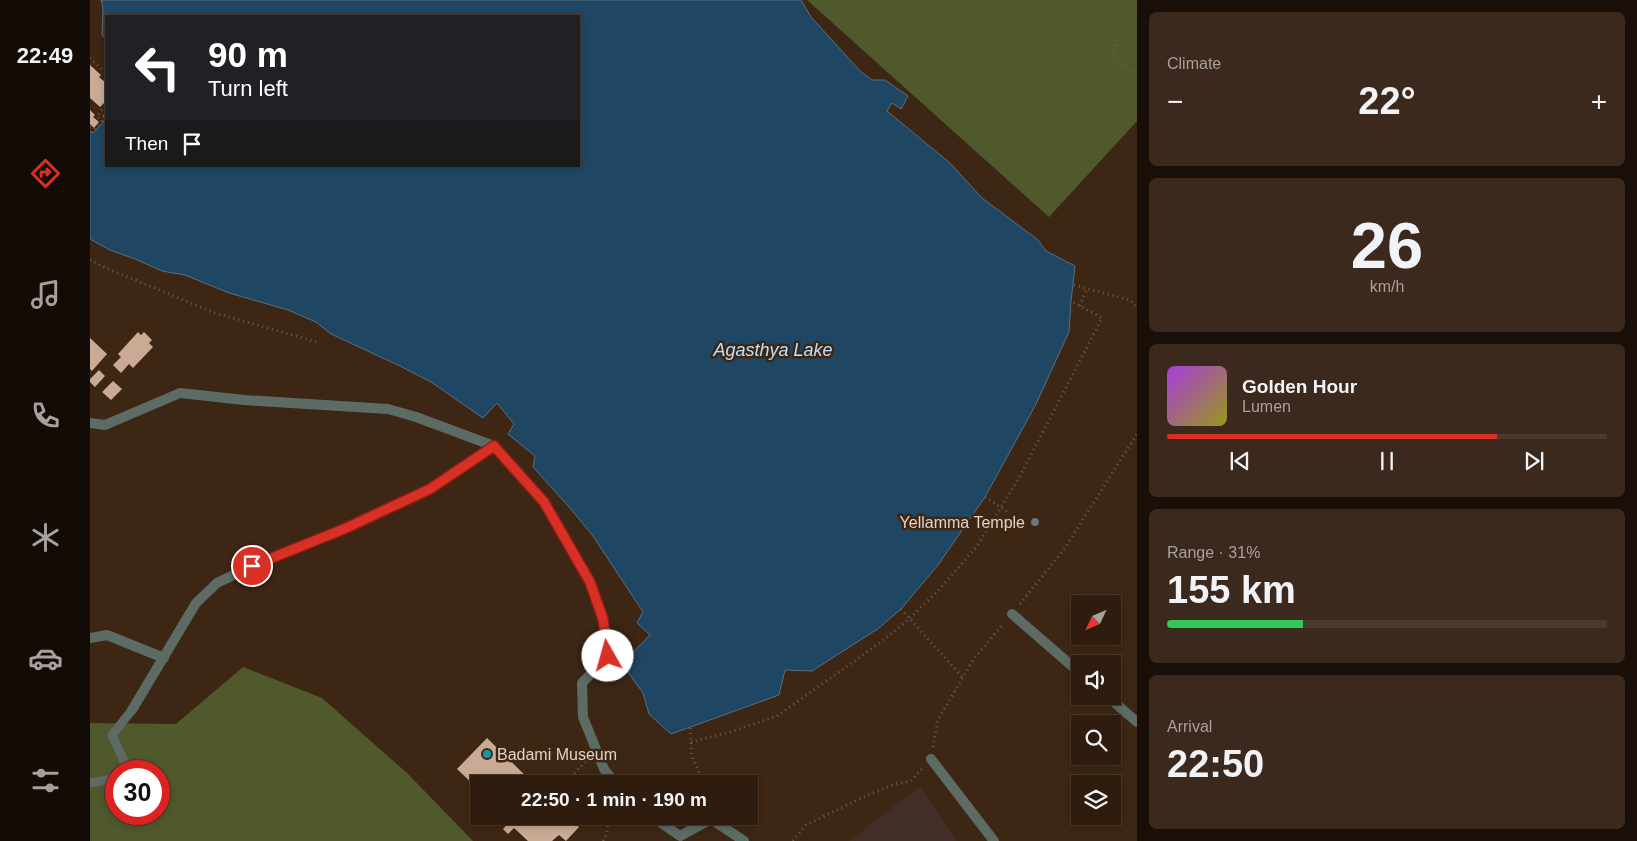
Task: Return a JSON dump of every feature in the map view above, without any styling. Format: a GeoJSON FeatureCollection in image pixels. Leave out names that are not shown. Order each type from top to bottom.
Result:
{"type":"FeatureCollection","features":[{"type":"Feature","properties":{"kind":"street"},"geometry":{"type":"LineString","coordinates":[[90,423],[105,425],[180,393],[244,400],[388,409],[494,446],[544,502],[590,582],[603,619],[608,656],[582,683],[583,717],[604,769],[609,775]]}},
{"type":"Feature","properties":{"kind":"street"},"geometry":{"type":"LineString","coordinates":[[132,710],[196,603],[217,583],[252,566],[344,529],[430,489],[494,446]]}},
{"type":"Feature","properties":{"kind":"street"},"geometry":{"type":"LineString","coordinates":[[1012,614],[1071,665]]}},
{"type":"Feature","properties":{"kind":"street"},"geometry":{"type":"LineString","coordinates":[[90,638],[107,635],[164,658]]}},
{"type":"Feature","properties":{"kind":"street"},"geometry":{"type":"LineString","coordinates":[[1117,705],[1137,722]]}},
{"type":"Feature","properties":{"kind":"street"},"geometry":{"type":"LineString","coordinates":[[931,759],[994,841]]}},
{"type":"Feature","properties":{"kind":"street"},"geometry":{"type":"LineString","coordinates":[[664,825],[680,836],[700,825]]}},
{"type":"Feature","properties":{"kind":"street"},"geometry":{"type":"LineString","coordinates":[[720,825],[744,841]]}},
{"type":"Feature","properties":{"kind":"lane"},"geometry":{"type":"LineString","coordinates":[[123,760],[112,735],[132,710]]}},
{"type":"Feature","properties":{"kind":"lane"},"geometry":{"type":"LineString","coordinates":[[90,783],[105,780]]}},
{"type":"Feature","properties":{"kind":"path"},"geometry":{"type":"LineString","coordinates":[[1118,40],[1112,59],[1137,74]]}},
{"type":"Feature","properties":{"kind":"path"},"geometry":{"type":"LineString","coordinates":[[90,58],[105,72]]}},
{"type":"Feature","properties":{"kind":"path"},"geometry":{"type":"LineString","coordinates":[[90,126],[94,130],[102,121],[96,116],[105,106]]}},
{"type":"Feature","properties":{"kind":"path"},"geometry":{"type":"LineString","coordinates":[[90,260],[214,313],[320,343]]}},
{"type":"Feature","properties":{"kind":"path"},"geometry":{"type":"LineString","coordinates":[[1074,285],[1130,300],[1137,307]]}},
{"type":"Feature","properties":{"kind":"path"},"geometry":{"type":"LineString","coordinates":[[1080,306],[1087,288]]}},
{"type":"Feature","properties":{"kind":"path"},"geometry":{"type":"LineString","coordinates":[[692,742],[730,732],[777,716],[881,642],[936,593],[977,546],[1019,478],[1102,318],[1071,302]]}},
{"type":"Feature","properties":{"kind":"path"},"geometry":{"type":"LineString","coordinates":[[793,841],[806,825],[868,795],[895,784],[911,781],[931,759],[938,720],[973,660],[1065,548],[1137,434]]}},
{"type":"Feature","properties":{"kind":"path"},"geometry":{"type":"LineString","coordinates":[[986,497],[1008,512]]}},
{"type":"Feature","properties":{"kind":"path"},"geometry":{"type":"LineString","coordinates":[[901,609],[963,678]]}},
{"type":"Feature","properties":{"kind":"path"},"geometry":{"type":"LineString","coordinates":[[690,728],[692,756],[700,775]]}},
{"type":"Feature","properties":{"kind":"path"},"geometry":{"type":"LineString","coordinates":[[573,775],[597,751]]}},
{"type":"Feature","properties":{"kind":"path"},"geometry":{"type":"LineString","coordinates":[[603,841],[608,825]]}},
{"type":"Feature","properties":{"kind":"shaded area"},"geometry":{"type":"Polygon","coordinates":[[[920,786],[957,841],[849,841],[920,786]]]}},
{"type":"Feature","properties":{"kind":"green space"},"geometry":{"type":"Polygon","coordinates":[[[807,0],[1137,0],[1137,121],[1049,217],[807,0]]]}},
{"type":"Feature","properties":{"kind":"green space"},"geometry":{"type":"Polygon","coordinates":[[[243,667],[322,698],[407,773],[473,841],[90,841],[90,723],[176,724],[243,667]]]}},
{"type":"Feature","properties":{"kind":"water","name":"Agasthya Lake"},"geometry":{"type":"Polygon","coordinates":[[[101,0],[801,0],[811,17],[860,71],[872,80],[885,80],[908,96],[901,109],[892,103],[887,111],[950,163],[982,198],[1038,240],[1046,251],[1075,266],[1069,332],[1035,406],[985,497],[938,565],[901,609],[879,628],[812,671],[785,670],[779,695],[671,734],[649,714],[643,693],[622,664],[650,635],[637,623],[643,612],[593,536],[533,467],[535,456],[508,434],[514,424],[497,403],[483,418],[431,382],[331,334],[316,322],[288,310],[229,293],[185,275],[162,271],[110,250],[90,239],[90,131],[93,133],[105,120],[105,167],[580,167],[580,15],[105,15],[105,38],[102,35],[103,8],[101,0]]]}},
{"type":"Feature","properties":{"kind":"building"},"geometry":{"type":"Polygon","coordinates":[[[90,65],[101,75],[99,77],[105,82],[105,102],[100,107],[90,98],[90,65]]]}},
{"type":"Feature","properties":{"kind":"building"},"geometry":{"type":"Polygon","coordinates":[[[90,110],[95,115],[93,117],[99,122],[94,128],[90,124],[90,110]]]}},
{"type":"Feature","properties":{"kind":"building"},"geometry":{"type":"Polygon","coordinates":[[[138,332],[141,335],[144,332],[152,340],[149,343],[153,347],[133,368],[129,364],[121,373],[113,365],[121,357],[118,354],[138,332]]]}},
{"type":"Feature","properties":{"kind":"building"},"geometry":{"type":"Polygon","coordinates":[[[90,338],[107,354],[92,371],[90,369],[90,338]]]}},
{"type":"Feature","properties":{"kind":"building"},"geometry":{"type":"Polygon","coordinates":[[[99,370],[105,376],[95,387],[90,382],[90,379],[99,370]]]}},
{"type":"Feature","properties":{"kind":"building"},"geometry":{"type":"Polygon","coordinates":[[[113,381],[122,389],[111,400],[102,392],[113,381]]]}},
{"type":"Feature","properties":{"kind":"building","name":"Badami Museum"},"geometry":{"type":"Polygon","coordinates":[[[487,738],[525,775],[470,775],[470,781],[457,769],[487,738]]]}},
{"type":"Feature","properties":{"kind":"building"},"geometry":{"type":"Polygon","coordinates":[[[506,825],[577,825],[579,827],[566,841],[559,835],[552,841],[528,841],[514,828],[508,834],[503,829],[506,825]]]}},
{"type":"Feature","properties":{"kind":"place","name":"Yellamma Temple"},"geometry":{"type":"Point","coordinates":[1035,522]}},
{"type":"Feature","properties":{"kind":"place","name":"Badami Museum"},"geometry":{"type":"Point","coordinates":[487,754]}},
{"type":"Feature","properties":{"kind":"route"},"geometry":{"type":"LineString","coordinates":[[252,566],[344,529],[430,489],[494,446],[544,502],[590,582],[603,619],[608,656]]}}]}
